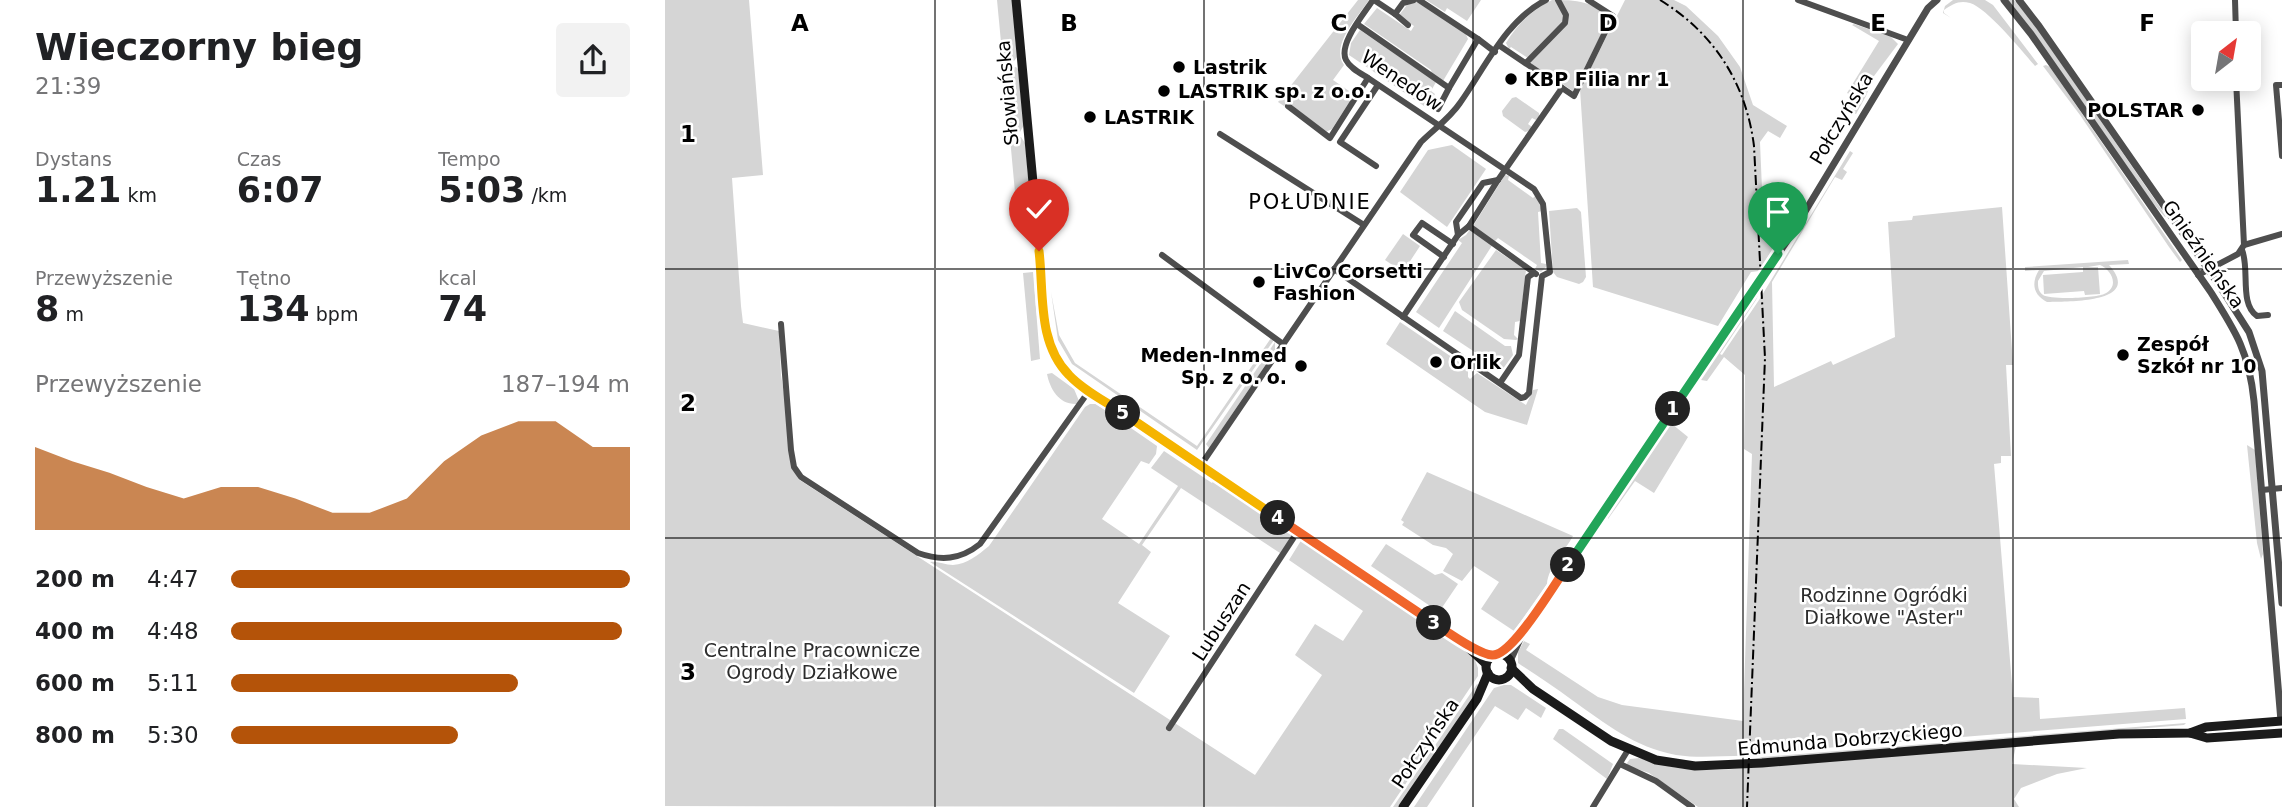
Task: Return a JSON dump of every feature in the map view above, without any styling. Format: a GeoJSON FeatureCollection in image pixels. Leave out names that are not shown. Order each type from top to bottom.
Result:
{"type":"FeatureCollection","features":[{"type":"Feature","properties":{"kind":"main road","name":"Słowiańska"},"geometry":{"type":"LineString","coordinates":[[1016,0],[1048,339],[1051,350],[1063,369],[1089,391],[1460,640],[1497,655],[1506,671]]}},
{"type":"Feature","properties":{"kind":"main road","name":"Słowiańska"},"geometry":{"type":"LineString","coordinates":[[1460,640],[1487,669],[1506,671]]}},
{"type":"Feature","properties":{"kind":"main road","name":"Połczyńska"},"geometry":{"type":"LineString","coordinates":[[1476,699],[1487,669],[1497,655]]}},
{"type":"Feature","properties":{"kind":"main road","name":"Edmunda Dobrzyckiego"},"geometry":{"type":"LineString","coordinates":[[1506,671],[1611,741],[1629,750],[1675,764],[1720,766],[2119,734],[2190,733],[2207,738],[2282,734]]}},
{"type":"Feature","properties":{"kind":"main road","name":"Połczyńska"},"geometry":{"type":"LineString","coordinates":[[1403,807],[1476,699],[1506,671]]}},
{"type":"Feature","properties":{"kind":"main road","name":"Edmunda Dobrzyckiego"},"geometry":{"type":"LineString","coordinates":[[2190,733],[2206,727],[2281,721]]}},
{"type":"Feature","properties":{"kind":"main road","name":"Gnieźnieńska"},"geometry":{"type":"LineString","coordinates":[[2281,721],[2282,734]]}},
{"type":"Feature","properties":{"kind":"street","name":"Wenedów"},"geometry":{"type":"LineString","coordinates":[[1334,269],[1521,398],[1529,393],[1542,276],[1550,272],[1543,204],[1534,189],[1368,78],[1351,66],[1344,55],[1347,40],[1374,0],[1408,25]]}},
{"type":"Feature","properties":{"kind":"street"},"geometry":{"type":"LineString","coordinates":[[1395,14],[1407,1],[1417,0],[1478,39],[1526,63],[1574,96],[1613,16],[1588,0]]}},
{"type":"Feature","properties":{"kind":"street","name":"Wenedów"},"geometry":{"type":"LineString","coordinates":[[1201,465],[1421,142],[1458,106],[1518,20],[1532,7],[1546,0]]}},
{"type":"Feature","properties":{"kind":"street"},"geometry":{"type":"LineString","coordinates":[[1526,63],[1565,23],[1566,15],[1558,0]]}},
{"type":"Feature","properties":{"kind":"street"},"geometry":{"type":"LineString","coordinates":[[1798,0],[1908,40]]}},
{"type":"Feature","properties":{"kind":"street","name":"Połczyńska"},"geometry":{"type":"LineString","coordinates":[[1506,671],[1524,629],[1784,245],[1929,4],[1937,0]]}},
{"type":"Feature","properties":{"kind":"street","name":"Gnieźnieńska"},"geometry":{"type":"LineString","coordinates":[[2004,0],[2031,34],[2198,275],[2233,327],[2247,356],[2255,401],[2281,721]]}},
{"type":"Feature","properties":{"kind":"street","name":"Gnieźnieńska"},"geometry":{"type":"LineString","coordinates":[[2019,0],[2244,323],[2258,354],[2264,387],[2282,603]]}},
{"type":"Feature","properties":{"kind":"street"},"geometry":{"type":"LineString","coordinates":[[2235,0],[2235,21]]}},
{"type":"Feature","properties":{"kind":"street","name":"Wenedów"},"geometry":{"type":"LineString","coordinates":[[1357,24],[1449,88]]}},
{"type":"Feature","properties":{"kind":"street","name":"Wenedów"},"geometry":{"type":"LineString","coordinates":[[1438,109],[1478,39]]}},
{"type":"Feature","properties":{"kind":"street"},"geometry":{"type":"LineString","coordinates":[[1288,106],[1330,138],[1368,78]]}},
{"type":"Feature","properties":{"kind":"street"},"geometry":{"type":"LineString","coordinates":[[1375,166],[1340,142],[1378,85]]}},
{"type":"Feature","properties":{"kind":"street"},"geometry":{"type":"LineString","coordinates":[[2282,85],[2276,85],[2282,156]]}},
{"type":"Feature","properties":{"kind":"street"},"geometry":{"type":"LineString","coordinates":[[1403,317],[1458,235],[1469,226],[1562,88]]}},
{"type":"Feature","properties":{"kind":"street"},"geometry":{"type":"LineString","coordinates":[[2236,91],[2243,248],[2249,307],[2257,316],[2268,315]]}},
{"type":"Feature","properties":{"kind":"street"},"geometry":{"type":"LineString","coordinates":[[1220,134],[1364,225]]}},
{"type":"Feature","properties":{"kind":"street"},"geometry":{"type":"LineString","coordinates":[[1458,235],[1456,222],[1483,183],[1498,180]]}},
{"type":"Feature","properties":{"kind":"street"},"geometry":{"type":"LineString","coordinates":[[1444,257],[1413,235],[1422,223],[1453,244]]}},
{"type":"Feature","properties":{"kind":"street"},"geometry":{"type":"LineString","coordinates":[[1469,226],[1542,276]]}},
{"type":"Feature","properties":{"kind":"street"},"geometry":{"type":"LineString","coordinates":[[2198,275],[2243,248],[2282,234]]}},
{"type":"Feature","properties":{"kind":"street"},"geometry":{"type":"LineString","coordinates":[[1162,255],[1283,344]]}},
{"type":"Feature","properties":{"kind":"street"},"geometry":{"type":"LineString","coordinates":[[1500,383],[1519,355],[1528,277],[1534,272]]}},
{"type":"Feature","properties":{"kind":"street"},"geometry":{"type":"LineString","coordinates":[[781,324],[794,467],[801,477],[918,554],[931,558],[957,558],[980,544],[1089,391]]}},
{"type":"Feature","properties":{"kind":"street"},"geometry":{"type":"LineString","coordinates":[[1521,344],[1535,345]]}},
{"type":"Feature","properties":{"kind":"street"},"geometry":{"type":"LineString","coordinates":[[2262,490],[2282,488]]}},
{"type":"Feature","properties":{"kind":"street","name":"Lubuszan"},"geometry":{"type":"LineString","coordinates":[[1169,728],[1298,531]]}},
{"type":"Feature","properties":{"kind":"street","name":"Połczyńska"},"geometry":{"type":"LineString","coordinates":[[1497,655],[1524,629]]}},
{"type":"Feature","properties":{"kind":"street"},"geometry":{"type":"LineString","coordinates":[[1593,807],[1629,750]]}},
{"type":"Feature","properties":{"kind":"street"},"geometry":{"type":"LineString","coordinates":[[1620,764],[1661,785],[1692,807]]}},
{"type":"Feature","properties":{"kind":"green space","name":"Centralne Pracownicze Ogrody Działkowe"},"geometry":{"type":"Polygon","coordinates":[[[665,0],[749,0],[763,175],[732,178],[741,306],[743,323],[779,331],[781,375],[798,479],[1255,775],[1322,675],[1295,655],[1315,624],[1343,641],[1363,611],[1289,560],[1302,539],[1472,652],[1478,668],[1478,676],[1390,807],[665,806],[665,0]]]}},
{"type":"Feature","properties":{"kind":"green space"},"geometry":{"type":"Polygon","coordinates":[[[997,0],[1012,0],[1017,57],[1014,61],[1003,63],[997,0]]]}},
{"type":"Feature","properties":{"kind":"green space"},"geometry":{"type":"Polygon","coordinates":[[[1358,0],[1369,0],[1347,31],[1340,49],[1344,65],[1333,80],[1349,91],[1345,97],[1350,101],[1332,129],[1326,132],[1288,102],[1284,106],[1278,102],[1358,0]]]}},
{"type":"Feature","properties":{"kind":"green space"},"geometry":{"type":"Polygon","coordinates":[[[1426,0],[1481,0],[1467,21],[1447,8],[1445,12],[1426,0]]]}},
{"type":"Feature","properties":{"kind":"green space"},"geometry":{"type":"Polygon","coordinates":[[[1552,0],[1585,3],[1598,10],[1607,23],[1573,91],[1532,64],[1528,58],[1511,47],[1509,49],[1506,43],[1526,18],[1552,0]]]}},
{"type":"Feature","properties":{"kind":"green space"},"geometry":{"type":"Polygon","coordinates":[[[1625,0],[1674,0],[1686,6],[1718,36],[1740,67],[1753,105],[1787,126],[1780,138],[1768,131],[1760,142],[1763,213],[1786,227],[1759,271],[1751,272],[1718,326],[1593,287],[1580,89],[1625,0]]]}},
{"type":"Feature","properties":{"kind":"green space"},"geometry":{"type":"Polygon","coordinates":[[[1953,0],[1985,0],[1993,5],[2038,64],[2035,66],[1986,13],[1970,3],[1959,2],[1944,10],[1951,18],[1943,13],[1945,6],[1953,0]]]}},
{"type":"Feature","properties":{"kind":"green space"},"geometry":{"type":"Polygon","coordinates":[[[2008,0],[2014,0],[2034,24],[2165,217],[2151,201],[2030,27],[2008,0]]]}},
{"type":"Feature","properties":{"kind":"green space"},"geometry":{"type":"Polygon","coordinates":[[[1415,1],[1465,32],[1468,39],[1443,81],[1364,24],[1377,8],[1411,31],[1414,26],[1400,17],[1400,14],[1407,5],[1415,1]]]}},
{"type":"Feature","properties":{"kind":"green space"},"geometry":{"type":"Polygon","coordinates":[[[1852,25],[1891,37],[1898,44],[1874,76],[1856,114],[1846,108],[1853,96],[1847,93],[1879,41],[1852,25]]]}},
{"type":"Feature","properties":{"kind":"green space"},"geometry":{"type":"Polygon","coordinates":[[[1360,30],[1436,82],[1431,91],[1435,94],[1427,108],[1349,55],[1351,43],[1360,30]]]}},
{"type":"Feature","properties":{"kind":"green space"},"geometry":{"type":"Polygon","coordinates":[[[2043,66],[2050,67],[2182,260],[2180,262],[2080,115],[2043,66]]]}},
{"type":"Feature","properties":{"kind":"green space"},"geometry":{"type":"Polygon","coordinates":[[[1016,67],[1024,125],[1020,132],[1009,133],[1004,69],[1016,67]]]}},
{"type":"Feature","properties":{"kind":"green space"},"geometry":{"type":"Polygon","coordinates":[[[1516,97],[1539,113],[1536,120],[1532,118],[1528,124],[1532,127],[1529,131],[1525,132],[1503,116],[1502,111],[1512,98],[1516,97]]]}},
{"type":"Feature","properties":{"kind":"green space"},"geometry":{"type":"Polygon","coordinates":[[[1021,137],[1025,143],[1031,208],[1029,213],[1017,214],[1010,138],[1021,137]]]}},
{"type":"Feature","properties":{"kind":"green space"},"geometry":{"type":"Polygon","coordinates":[[[1452,145],[1486,169],[1447,227],[1400,192],[1428,150],[1452,145]]]}},
{"type":"Feature","properties":{"kind":"green space","name":"Rodzinne Ogródki Diałkowe \"Aster\""},"geometry":{"type":"Polygon","coordinates":[[[1850,151],[1853,153],[1843,169],[1847,172],[1842,180],[1835,177],[1772,282],[1774,387],[1831,361],[1833,365],[1895,337],[1888,222],[1912,220],[1913,216],[2002,207],[2013,365],[2006,365],[2011,456],[2001,456],[2001,463],[1994,464],[2013,697],[2039,698],[2040,719],[2185,708],[2186,719],[1761,753],[1752,756],[1686,756],[1661,751],[1621,734],[1518,663],[1518,652],[1524,641],[1530,644],[1526,650],[1598,697],[1622,705],[1743,721],[1752,454],[1744,449],[1745,375],[1724,357],[1707,381],[1701,380],[1701,375],[1764,282],[1756,300],[1720,354],[1722,355],[1759,300],[1850,151]]]}},
{"type":"Feature","properties":{"kind":"green space"},"geometry":{"type":"Polygon","coordinates":[[[1505,175],[1533,198],[1536,195],[1542,211],[1538,212],[1541,263],[1546,264],[1546,267],[1541,272],[1535,269],[1537,265],[1498,238],[1495,241],[1473,226],[1505,175]]]}},
{"type":"Feature","properties":{"kind":"green space"},"geometry":{"type":"Polygon","coordinates":[[[1577,208],[1581,212],[1586,277],[1579,284],[1557,277],[1553,272],[1549,211],[1577,208]]]}},
{"type":"Feature","properties":{"kind":"green space"},"geometry":{"type":"Polygon","coordinates":[[[1471,228],[1493,244],[1439,328],[1416,312],[1462,243],[1458,240],[1471,228]]]}},
{"type":"Feature","properties":{"kind":"green space"},"geometry":{"type":"Polygon","coordinates":[[[1403,234],[1420,246],[1403,272],[1385,260],[1403,234]]]}},
{"type":"Feature","properties":{"kind":"green space"},"geometry":{"type":"Polygon","coordinates":[[[1496,250],[1526,270],[1520,321],[1515,322],[1516,340],[1504,339],[1462,310],[1459,302],[1496,250]]]}},
{"type":"Feature","properties":{"kind":"green space"},"geometry":{"type":"Polygon","coordinates":[[[2128,260],[2129,264],[2109,265],[2117,278],[2117,287],[2110,294],[2084,300],[2047,302],[2039,296],[2035,288],[2039,270],[2025,271],[2025,267],[2128,260]],[[2100,265],[2088,267],[2098,267],[2100,294],[2085,295],[2084,291],[2044,294],[2043,275],[2083,272],[2083,267],[2044,271],[2038,281],[2040,292],[2047,297],[2054,298],[2104,294],[2112,287],[2113,279],[2100,265]]]}},
{"type":"Feature","properties":{"kind":"green space"},"geometry":{"type":"Polygon","coordinates":[[[1033,272],[1040,359],[1031,361],[1023,273],[1033,272]]]}},
{"type":"Feature","properties":{"kind":"green space"},"geometry":{"type":"Polygon","coordinates":[[[1051,292],[1059,335],[1075,363],[1197,446],[1271,338],[1274,340],[1197,450],[1072,364],[1058,340],[1051,292]]]}},
{"type":"Feature","properties":{"kind":"green space"},"geometry":{"type":"Polygon","coordinates":[[[1455,311],[1505,346],[1511,346],[1513,355],[1502,370],[1443,331],[1455,311]]]}},
{"type":"Feature","properties":{"kind":"green space"},"geometry":{"type":"Polygon","coordinates":[[[1400,322],[1468,368],[1470,379],[1477,373],[1526,405],[1533,390],[1538,389],[1527,425],[1485,412],[1386,344],[1400,322]]]}},
{"type":"Feature","properties":{"kind":"green space"},"geometry":{"type":"Polygon","coordinates":[[[1275,342],[1275,351],[1209,448],[1206,444],[1275,342]]]}},
{"type":"Feature","properties":{"kind":"green space"},"geometry":{"type":"Polygon","coordinates":[[[1052,373],[1074,389],[1079,401],[1077,404],[1065,402],[1056,395],[1047,374],[1052,373]]]}},
{"type":"Feature","properties":{"kind":"green space"},"geometry":{"type":"Polygon","coordinates":[[[1096,404],[1157,446],[1156,454],[1149,464],[1141,461],[1102,519],[1139,544],[1178,486],[1151,468],[1164,451],[1212,483],[1215,479],[1294,533],[1280,553],[1181,488],[1142,545],[1151,552],[1118,603],[1170,636],[1134,693],[930,562],[950,565],[963,563],[989,546],[1085,407],[1096,404]]]}},
{"type":"Feature","properties":{"kind":"green space"},"geometry":{"type":"Polygon","coordinates":[[[1672,424],[1688,437],[1654,493],[1635,481],[1608,519],[1608,512],[1667,425],[1672,424]]]}},
{"type":"Feature","properties":{"kind":"green space"},"geometry":{"type":"Polygon","coordinates":[[[2247,445],[2255,450],[2263,554],[2261,559],[2257,543],[2247,445]]]}},
{"type":"Feature","properties":{"kind":"green space"},"geometry":{"type":"Polygon","coordinates":[[[1427,472],[1573,536],[1554,565],[1547,584],[1514,631],[1481,609],[1499,582],[1474,566],[1462,581],[1443,571],[1453,554],[1402,525],[1404,522],[1401,520],[1427,472]]]}},
{"type":"Feature","properties":{"kind":"green space"},"geometry":{"type":"Polygon","coordinates":[[[1386,544],[1435,575],[1442,573],[1458,584],[1439,612],[1371,566],[1386,544]]]}},
{"type":"Feature","properties":{"kind":"green space"},"geometry":{"type":"Polygon","coordinates":[[[1477,684],[1480,686],[1476,694],[1400,807],[1393,807],[1477,684]]]}},
{"type":"Feature","properties":{"kind":"green space"},"geometry":{"type":"Polygon","coordinates":[[[1511,685],[1546,708],[1541,718],[1526,708],[1518,720],[1495,706],[1427,807],[1414,807],[1494,688],[1511,685]]]}},
{"type":"Feature","properties":{"kind":"green space"},"geometry":{"type":"Polygon","coordinates":[[[2186,723],[2184,725],[1750,761],[1762,757],[2186,723]]]}},
{"type":"Feature","properties":{"kind":"green space"},"geometry":{"type":"Polygon","coordinates":[[[1559,729],[1563,729],[1613,764],[1607,779],[1553,739],[1559,729]]]}},
{"type":"Feature","properties":{"kind":"green space"},"geometry":{"type":"Polygon","coordinates":[[[2016,746],[2012,764],[2087,768],[2057,774],[2021,788],[2014,799],[2019,807],[1698,807],[1649,773],[1628,766],[1627,763],[1630,759],[1639,758],[1672,767],[1721,770],[2016,746]]]}},
{"type":"Feature","properties":{"kind":"railway"},"geometry":{"type":"LineString","coordinates":[[1660,0],[1696,28],[1724,62],[1744,101],[1754,146],[1765,358],[1747,807]]}},
{"type":"Feature","properties":{"kind":"place","name":"Lastrik"},"geometry":{"type":"Point","coordinates":[1179,67]}},
{"type":"Feature","properties":{"kind":"place","name":"KBP Filia nr 1"},"geometry":{"type":"Point","coordinates":[1511,79]}},
{"type":"Feature","properties":{"kind":"place","name":"LASTRIK sp. z o.o."},"geometry":{"type":"Point","coordinates":[1164,91]}},
{"type":"Feature","properties":{"kind":"place","name":"POLSTAR"},"geometry":{"type":"Point","coordinates":[2198,110]}},
{"type":"Feature","properties":{"kind":"place","name":"LASTRIK"},"geometry":{"type":"Point","coordinates":[1090,117]}},
{"type":"Feature","properties":{"kind":"place","name":"LivCo Corsetti Fashion"},"geometry":{"type":"Point","coordinates":[1259,282]}},
{"type":"Feature","properties":{"kind":"place","name":"Zespół Szkół nr 10"},"geometry":{"type":"Point","coordinates":[2123,355]}},
{"type":"Feature","properties":{"kind":"place","name":"Orlik"},"geometry":{"type":"Point","coordinates":[1436,362]}},
{"type":"Feature","properties":{"kind":"place","name":"Meden-Inmed Sp. z o. o."},"geometry":{"type":"Point","coordinates":[1301,366]}},
{"type":"Feature","properties":{"kind":"district","name":"POŁUDNIE"},"geometry":{"type":"Point","coordinates":[1310,202]}},
{"type":"Feature","properties":{"kind":"route"},"geometry":{"type":"LineString","coordinates":[[1039,251],[1048,339],[1056,358],[1073,379],[1460,640],[1492,655],[1501,654],[1524,629],[1778,254]]}}]}
